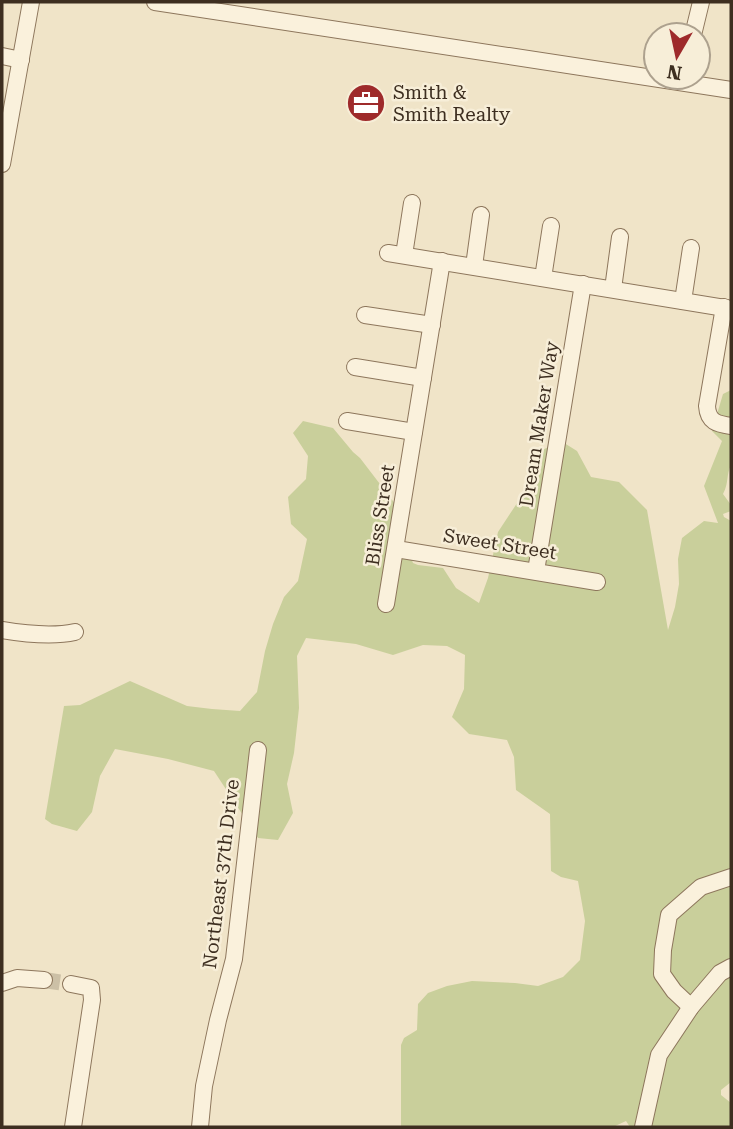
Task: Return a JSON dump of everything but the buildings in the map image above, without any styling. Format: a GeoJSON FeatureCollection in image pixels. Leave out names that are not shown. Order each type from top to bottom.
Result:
{"type":"FeatureCollection","features":[{"type":"Feature","properties":{"kind":"street"},"geometry":{"type":"LineString","coordinates":[[2,164],[7,109],[21,60],[31,2]]}},
{"type":"Feature","properties":{"kind":"street"},"geometry":{"type":"LineString","coordinates":[[155,2],[208,6],[642,73]]}},
{"type":"Feature","properties":{"kind":"street"},"geometry":{"type":"LineString","coordinates":[[696,21],[701,2]]}},
{"type":"Feature","properties":{"kind":"street"},"geometry":{"type":"LineString","coordinates":[[2,56],[21,60]]}},
{"type":"Feature","properties":{"kind":"street"},"geometry":{"type":"LineString","coordinates":[[712,86],[731,90]]}},
{"type":"Feature","properties":{"kind":"street"},"geometry":{"type":"LineString","coordinates":[[404,255],[412,203]]}},
{"type":"Feature","properties":{"kind":"street"},"geometry":{"type":"LineString","coordinates":[[474,265],[481,215]]}},
{"type":"Feature","properties":{"kind":"street"},"geometry":{"type":"LineString","coordinates":[[543,278],[551,226]]}},
{"type":"Feature","properties":{"kind":"street"},"geometry":{"type":"LineString","coordinates":[[613,289],[621,237]]}},
{"type":"Feature","properties":{"kind":"street"},"geometry":{"type":"LineString","coordinates":[[682,301],[691,248]]}},
{"type":"Feature","properties":{"kind":"street"},"geometry":{"type":"LineString","coordinates":[[388,253],[727,308],[707,412],[714,423],[731,426]]}},
{"type":"Feature","properties":{"kind":"street","name":"Bliss Street"},"geometry":{"type":"LineString","coordinates":[[386,604],[442,261]]}},
{"type":"Feature","properties":{"kind":"street","name":"Dream Maker Way"},"geometry":{"type":"LineString","coordinates":[[536,571],[583,284]]}},
{"type":"Feature","properties":{"kind":"street"},"geometry":{"type":"LineString","coordinates":[[365,315],[432,325]]}},
{"type":"Feature","properties":{"kind":"street"},"geometry":{"type":"LineString","coordinates":[[355,367],[423,378]]}},
{"type":"Feature","properties":{"kind":"street"},"geometry":{"type":"LineString","coordinates":[[347,421],[414,432]]}},
{"type":"Feature","properties":{"kind":"street","name":"Sweet Street"},"geometry":{"type":"LineString","coordinates":[[396,549],[597,582]]}},
{"type":"Feature","properties":{"kind":"street"},"geometry":{"type":"LineString","coordinates":[[2,630],[60,635],[75,632]]}},
{"type":"Feature","properties":{"kind":"street","name":"Northeast 37th Drive"},"geometry":{"type":"LineString","coordinates":[[200,1127],[207,1073],[234,959],[258,750]]}},
{"type":"Feature","properties":{"kind":"street"},"geometry":{"type":"LineString","coordinates":[[691,1007],[674,991],[662,974],[669,915],[701,887],[731,877]]}},
{"type":"Feature","properties":{"kind":"street"},"geometry":{"type":"LineString","coordinates":[[643,1127],[659,1055],[691,1007],[720,973],[731,967]]}},
{"type":"Feature","properties":{"kind":"street"},"geometry":{"type":"LineString","coordinates":[[2,983],[17,978],[44,979]]}},
{"type":"Feature","properties":{"kind":"street"},"geometry":{"type":"LineString","coordinates":[[71,984],[90,988],[92,1000],[73,1127]]}},
{"type":"Feature","properties":{"kind":"green space"},"geometry":{"type":"Polygon","coordinates":[[[731,390],[731,465],[723,494],[731,505],[731,511],[723,514],[731,521],[731,1082],[721,1090],[721,1095],[731,1103],[731,1127],[630,1127],[626,1121],[613,1127],[401,1127],[401,1045],[404,1038],[417,1030],[418,1004],[428,993],[472,981],[538,986],[563,977],[580,960],[585,921],[578,881],[561,877],[551,871],[550,814],[516,790],[514,757],[507,740],[469,734],[452,717],[464,689],[465,655],[447,646],[423,645],[393,655],[356,644],[306,638],[297,656],[299,708],[287,784],[293,813],[278,840],[258,838],[214,771],[115,749],[100,776],[92,812],[77,831],[52,824],[45,819],[64,706],[80,705],[130,681],[187,706],[212,709],[240,711],[257,692],[273,624],[284,597],[298,581],[307,539],[291,524],[288,497],[306,479],[308,456],[293,433],[303,421],[333,428],[360,458],[396,505],[402,534],[413,563],[443,568],[456,588],[479,603],[488,578],[498,532],[533,479],[532,455],[561,441],[577,451],[591,477],[619,482],[647,510],[668,630],[679,584],[678,559],[682,538],[704,521],[718,523],[704,486],[722,441],[712,431],[723,394],[731,390]]]}},
{"type":"Feature","properties":{"kind":"tunnel"},"geometry":{"type":"LineString","coordinates":[[44,980],[71,984]]}},
{"type":"Feature","properties":{"kind":"place","name":"Smith & Smith Realty"},"geometry":{"type":"Point","coordinates":[366,103]}}]}
